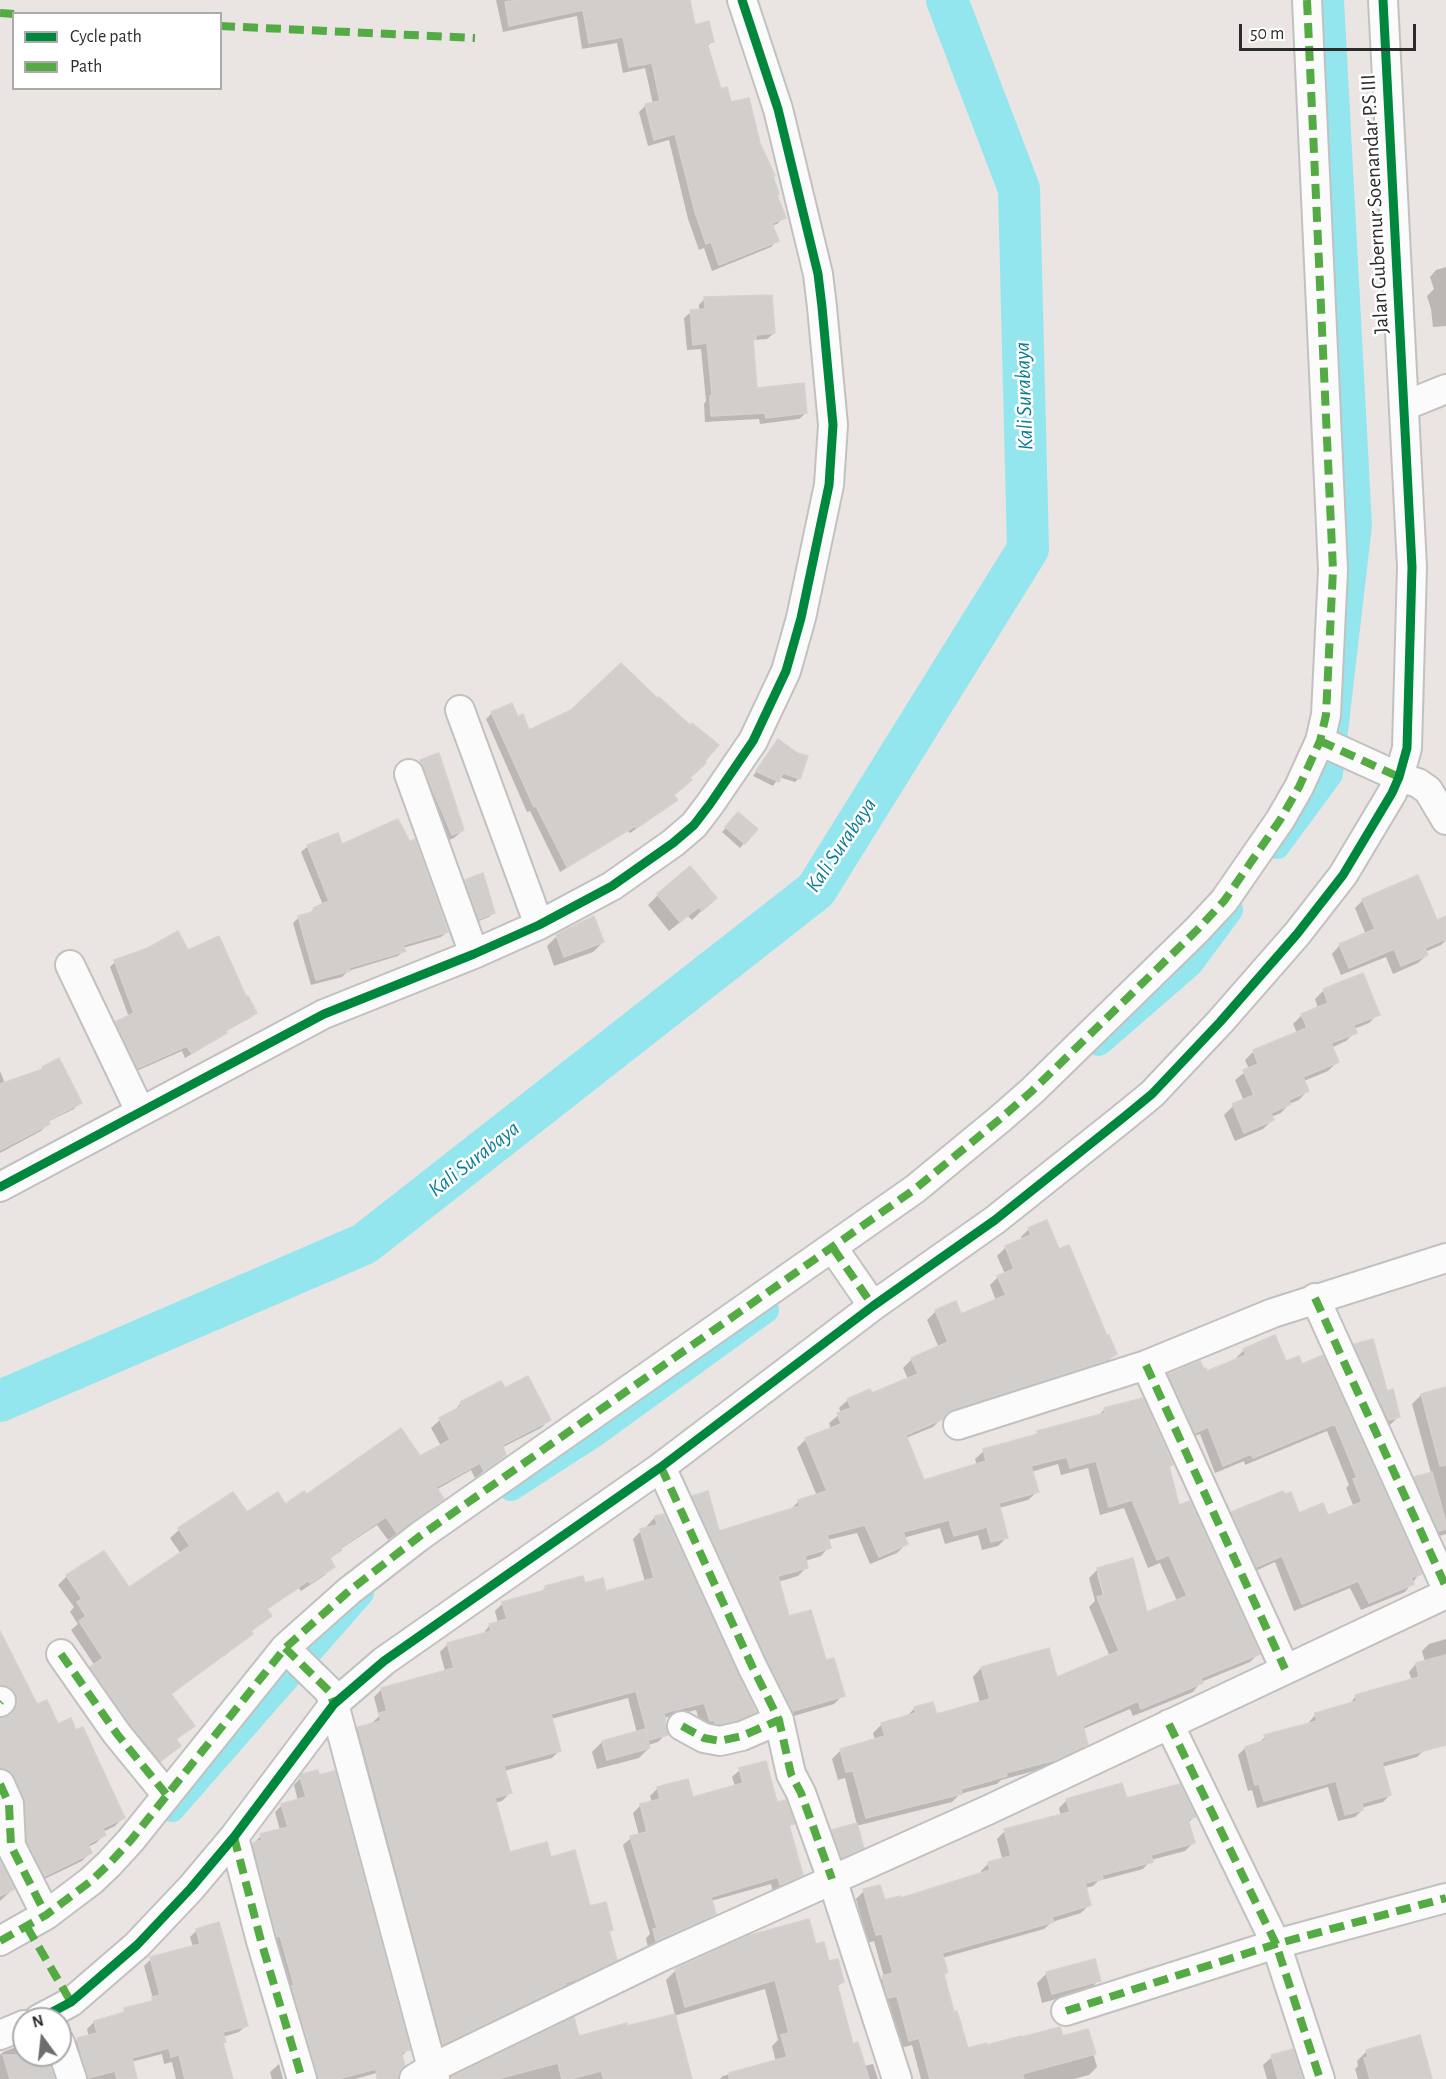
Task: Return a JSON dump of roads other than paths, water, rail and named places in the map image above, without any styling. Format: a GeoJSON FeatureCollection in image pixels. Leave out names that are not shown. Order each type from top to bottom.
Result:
{"type":"FeatureCollection","features":[{"type":"Feature","properties":{"kind":"street"},"geometry":{"type":"LineString","coordinates":[[0,1187],[324,1014],[474,954],[539,925],[612,886],[673,843],[694,825],[753,741],[786,671],[801,618],[829,484],[833,426],[822,307],[815,263],[778,110],[742,0]]}},
{"type":"Feature","properties":{"kind":"street"},"geometry":{"type":"LineString","coordinates":[[0,1941],[46,1915],[91,1881],[109,1864],[288,1651],[349,1591],[420,1536],[835,1251],[1000,1119],[1197,930],[1224,901],[1280,820],[1323,743],[1333,570],[1307,0]]}},
{"type":"Feature","properties":{"kind":"street","name":"Jalan Gubernur Soenandar P.S III"},"geometry":{"type":"LineString","coordinates":[[64,2007],[136,1945],[191,1888],[234,1837],[331,1697],[661,1467],[870,1303],[995,1220],[1152,1094],[1220,1022],[1297,934],[1343,875],[1388,772],[1407,748],[1412,567],[1383,0]]}},
{"type":"Feature","properties":{"kind":"street"},"geometry":{"type":"LineString","coordinates":[[1404,406],[1446,388]]}},
{"type":"Feature","properties":{"kind":"street"},"geometry":{"type":"LineString","coordinates":[[460,710],[539,925]]}},
{"type":"Feature","properties":{"kind":"street"},"geometry":{"type":"LineString","coordinates":[[1323,743],[1418,783],[1428,790],[1446,819]]}},
{"type":"Feature","properties":{"kind":"street"},"geometry":{"type":"LineString","coordinates":[[409,774],[474,954]]}},
{"type":"Feature","properties":{"kind":"street"},"geometry":{"type":"LineString","coordinates":[[70,965],[140,1111]]}},
{"type":"Feature","properties":{"kind":"street"},"geometry":{"type":"LineString","coordinates":[[835,1251],[870,1303]]}},
{"type":"Feature","properties":{"kind":"street"},"geometry":{"type":"LineString","coordinates":[[958,1425],[1146,1365],[1315,1298],[1446,1258]]}},
{"type":"Feature","properties":{"kind":"street"},"geometry":{"type":"LineString","coordinates":[[1315,1298],[1446,1587]]}},
{"type":"Feature","properties":{"kind":"street"},"geometry":{"type":"LineString","coordinates":[[1146,1365],[1285,1669]]}},
{"type":"Feature","properties":{"kind":"street"},"geometry":{"type":"LineString","coordinates":[[661,1467],[779,1720],[791,1774],[801,1793],[832,1879],[897,2079]]}},
{"type":"Feature","properties":{"kind":"street"},"geometry":{"type":"LineString","coordinates":[[288,1651],[331,1697],[427,2075],[663,1956],[988,1810],[1446,1594]]}},
{"type":"Feature","properties":{"kind":"street"},"geometry":{"type":"LineString","coordinates":[[62,1654],[117,1734],[166,1794]]}},
{"type":"Feature","properties":{"kind":"street"},"geometry":{"type":"LineString","coordinates":[[682,1726],[704,1738],[720,1740],[742,1736],[779,1720]]}},
{"type":"Feature","properties":{"kind":"street"},"geometry":{"type":"LineString","coordinates":[[1169,1724],[1276,1944],[1320,2079]]}},
{"type":"Feature","properties":{"kind":"street"},"geometry":{"type":"LineString","coordinates":[[0,1784],[9,1804],[11,1846],[46,1915]]}},
{"type":"Feature","properties":{"kind":"street"},"geometry":{"type":"LineString","coordinates":[[234,1837],[261,1941],[302,2079]]}},
{"type":"Feature","properties":{"kind":"street"},"geometry":{"type":"LineString","coordinates":[[1066,2011],[1276,1944],[1446,1898]]}},
{"type":"Feature","properties":{"kind":"waterway","name":"Kali Surabaya"},"geometry":{"type":"LineString","coordinates":[[0,1401],[364,1244],[816,890],[1028,549],[1019,189],[947,0]]}},
{"type":"Feature","properties":{"kind":"waterway"},"geometry":{"type":"LineString","coordinates":[[1277,846],[1330,774],[1359,525],[1331,0]]}},
{"type":"Feature","properties":{"kind":"waterway"},"geometry":{"type":"LineString","coordinates":[[1099,1043],[1190,964],[1230,910]]}},
{"type":"Feature","properties":{"kind":"waterway"},"geometry":{"type":"LineString","coordinates":[[511,1488],[596,1433],[766,1310]]}},
{"type":"Feature","properties":{"kind":"waterway"},"geometry":{"type":"LineString","coordinates":[[172,1809],[361,1593]]}}]}
